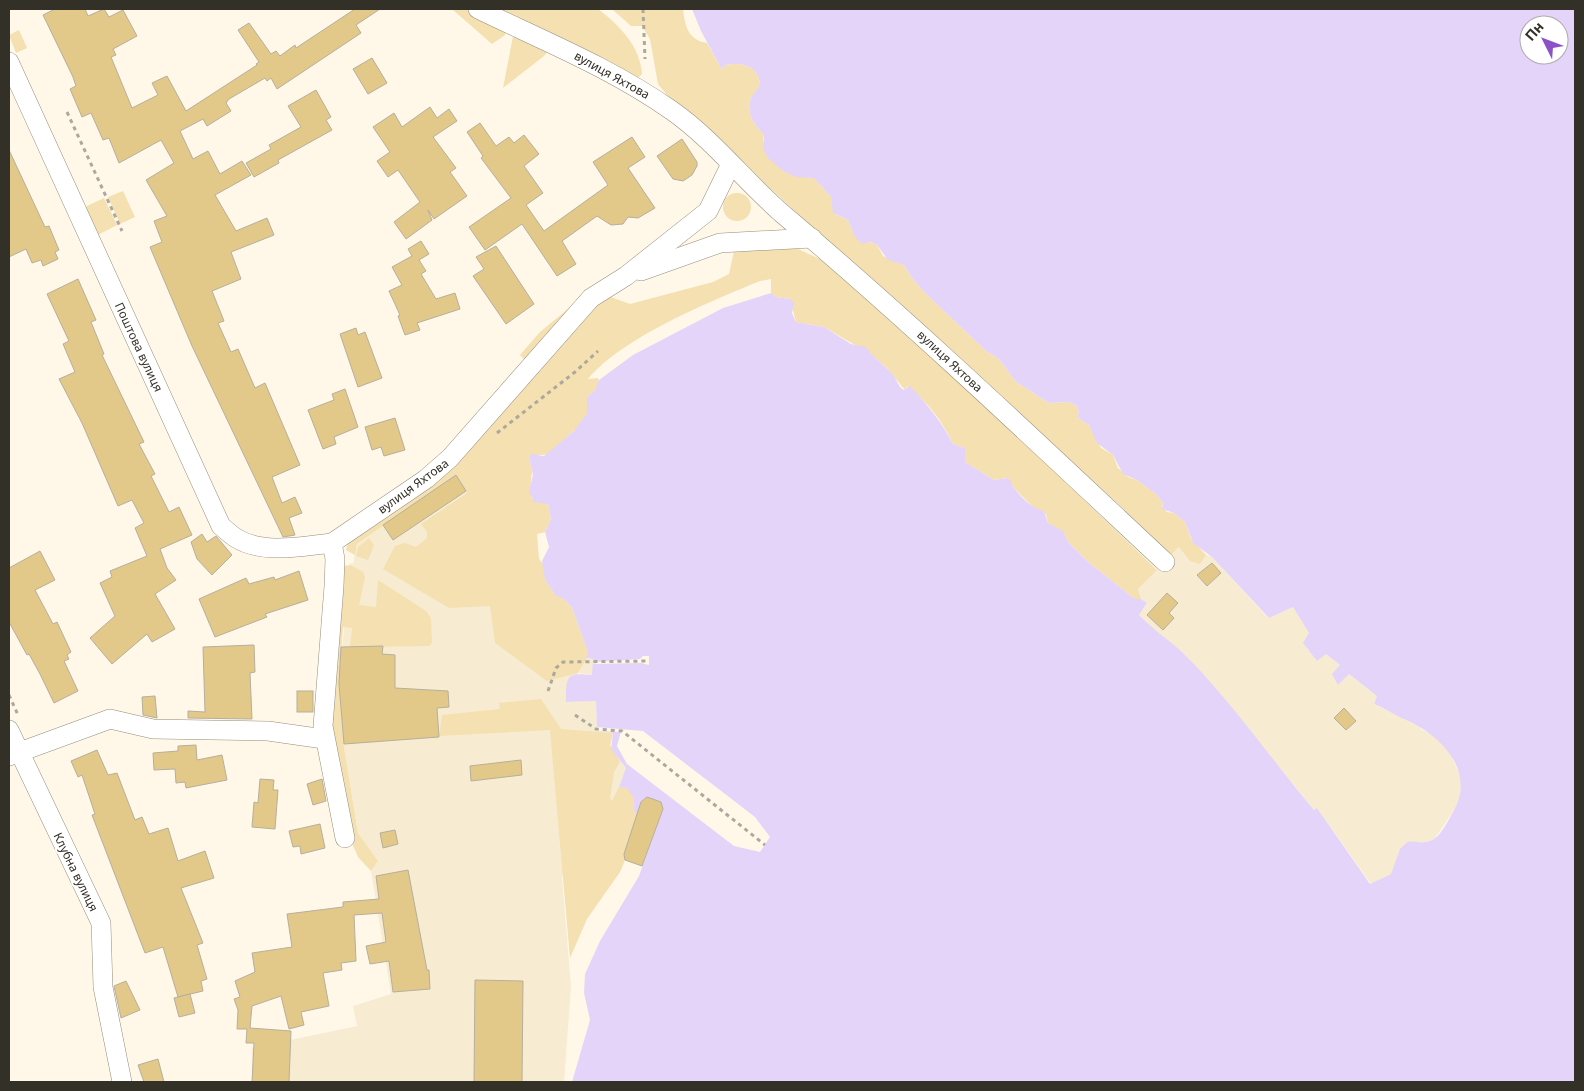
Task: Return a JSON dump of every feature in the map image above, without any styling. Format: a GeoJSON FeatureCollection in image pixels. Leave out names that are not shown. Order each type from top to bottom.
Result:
{"type":"FeatureCollection","features":[{"type":"Feature","properties":{"kind":"street","name":"вулиця Яхтова"},"geometry":{"type":"LineString","coordinates":[[478,9],[584,58],[633,85],[687,122],[784,215],[906,320],[1165,562]]}},
{"type":"Feature","properties":{"kind":"street","name":"Поштова вулиця"},"geometry":{"type":"LineString","coordinates":[[9,62],[221,526],[236,539],[277,548],[332,543]]}},
{"type":"Feature","properties":{"kind":"street","name":"вулиця Яхтова"},"geometry":{"type":"LineString","coordinates":[[332,543],[426,479],[450,458],[591,298],[626,276],[708,211],[731,164]]}},
{"type":"Feature","properties":{"kind":"street"},"geometry":{"type":"LineString","coordinates":[[626,276],[720,243],[812,238]]}},
{"type":"Feature","properties":{"kind":"street"},"geometry":{"type":"LineString","coordinates":[[332,543],[334,586],[323,726],[324,739],[345,838]]}},
{"type":"Feature","properties":{"kind":"street"},"geometry":{"type":"LineString","coordinates":[[14,754],[110,719],[153,729],[268,731],[324,739]]}},
{"type":"Feature","properties":{"kind":"street","name":"Клубна вулиця"},"geometry":{"type":"LineString","coordinates":[[9,730],[14,754],[101,923],[103,987],[122,1082]]}},
{"type":"Feature","properties":{"kind":"path"},"geometry":{"type":"LineString","coordinates":[[643,9],[646,59]]}},
{"type":"Feature","properties":{"kind":"path"},"geometry":{"type":"LineString","coordinates":[[67,112],[122,231]]}},
{"type":"Feature","properties":{"kind":"path"},"geometry":{"type":"LineString","coordinates":[[490,437],[504,429],[598,351]]}},
{"type":"Feature","properties":{"kind":"path"},"geometry":{"type":"LineString","coordinates":[[548,691],[556,668],[564,662],[649,661]]}},
{"type":"Feature","properties":{"kind":"path"},"geometry":{"type":"LineString","coordinates":[[575,714],[596,729],[622,731],[765,845]]}},
{"type":"Feature","properties":{"kind":"shaded area"},"geometry":{"type":"Polygon","coordinates":[[[452,9],[468,9],[506,28],[505,35],[492,44],[452,9]]]}},
{"type":"Feature","properties":{"kind":"shaded area"},"geometry":{"type":"Polygon","coordinates":[[[489,9],[598,9],[621,29],[633,45],[642,74],[638,78],[489,9]]]}},
{"type":"Feature","properties":{"kind":"shaded area"},"geometry":{"type":"Polygon","coordinates":[[[612,9],[683,9],[686,26],[689,31],[696,39],[707,43],[722,70],[725,65],[731,64],[748,66],[752,69],[759,78],[760,84],[749,102],[750,113],[754,123],[764,133],[763,141],[783,171],[796,176],[814,178],[831,197],[835,214],[848,220],[856,236],[877,245],[883,256],[904,265],[926,294],[986,351],[999,359],[1015,381],[1049,403],[1068,402],[1076,405],[1079,412],[1077,417],[1089,425],[1101,448],[1113,455],[1118,468],[1128,477],[1137,480],[1156,494],[1163,503],[1162,507],[1167,512],[1174,513],[1185,522],[1191,539],[1206,555],[1200,564],[1190,561],[1179,547],[1171,555],[1116,502],[667,95],[658,84],[650,39],[642,26],[631,26],[612,9]]]}},
{"type":"Feature","properties":{"kind":"shaded area"},"geometry":{"type":"Polygon","coordinates":[[[692,9],[1575,9],[1575,1082],[572,1082],[590,1020],[584,993],[585,974],[600,941],[639,876],[663,809],[661,802],[647,797],[641,802],[638,814],[634,811],[634,798],[627,788],[619,787],[626,768],[611,749],[613,733],[597,731],[596,701],[566,702],[567,681],[572,675],[592,675],[593,659],[586,658],[588,652],[572,608],[564,599],[556,596],[545,580],[542,561],[549,547],[545,532],[551,519],[548,504],[534,502],[529,491],[533,475],[529,457],[531,454],[544,456],[574,431],[587,413],[587,397],[595,390],[599,380],[633,355],[723,308],[771,293],[776,297],[790,299],[794,303],[792,313],[796,322],[824,327],[851,344],[866,347],[892,374],[902,389],[904,390],[910,386],[934,413],[953,444],[965,448],[965,461],[968,464],[994,480],[1008,478],[1024,499],[1036,508],[1044,511],[1048,523],[1063,531],[1069,543],[1088,562],[1135,599],[1141,599],[1147,603],[1139,615],[1182,652],[1217,689],[1314,810],[1317,808],[1370,884],[1391,874],[1400,849],[1407,842],[1427,842],[1434,839],[1443,829],[1459,797],[1461,782],[1458,769],[1442,744],[1417,726],[1374,704],[1377,696],[1349,674],[1338,685],[1332,674],[1340,665],[1326,654],[1317,661],[1303,643],[1309,633],[1293,607],[1269,618],[1212,557],[1193,543],[1185,522],[1174,513],[1162,509],[1163,503],[1156,494],[1137,480],[1123,474],[1113,455],[1097,443],[1089,425],[1077,417],[1079,412],[1076,405],[1068,402],[1049,403],[1015,381],[999,359],[986,351],[926,294],[904,265],[888,260],[877,245],[870,242],[862,244],[855,237],[848,220],[833,213],[831,197],[814,178],[796,177],[783,171],[768,158],[763,149],[764,134],[754,122],[749,107],[749,102],[760,84],[759,78],[748,66],[737,64],[725,65],[722,70],[701,31],[692,9]]]}},
{"type":"Feature","properties":{"kind":"shaded area"},"geometry":{"type":"Polygon","coordinates":[[[19,30],[27,48],[16,53],[9,35],[19,30]]]}},
{"type":"Feature","properties":{"kind":"shaded area"},"geometry":{"type":"Polygon","coordinates":[[[514,31],[551,47],[544,56],[503,88],[514,31]]]}},
{"type":"Feature","properties":{"kind":"shaded area"},"geometry":{"type":"Polygon","coordinates":[[[123,191],[135,217],[120,224],[108,197],[123,191]]]}},
{"type":"Feature","properties":{"kind":"shaded area"},"geometry":{"type":"Polygon","coordinates":[[[737,193],[747,197],[751,207],[747,217],[737,221],[727,217],[723,207],[727,197],[737,193]]]}},
{"type":"Feature","properties":{"kind":"shaded area"},"geometry":{"type":"Polygon","coordinates":[[[104,198],[117,225],[98,235],[85,207],[104,198]]]}},
{"type":"Feature","properties":{"kind":"shaded area"},"geometry":{"type":"Polygon","coordinates":[[[796,248],[824,261],[901,326],[1034,453],[1038,452],[1061,475],[1061,478],[1157,570],[1138,589],[1141,599],[1135,599],[1088,562],[1069,543],[1065,535],[1048,523],[1046,514],[1034,508],[1014,488],[1008,478],[994,480],[968,464],[965,461],[965,448],[953,444],[928,405],[907,387],[905,390],[886,367],[869,353],[824,327],[796,322],[790,299],[776,297],[771,293],[771,279],[760,281],[692,310],[644,335],[622,349],[588,379],[598,378],[599,382],[595,390],[587,397],[587,413],[578,427],[550,453],[529,457],[532,471],[530,491],[532,499],[548,504],[551,519],[545,532],[537,534],[539,559],[544,565],[545,580],[554,593],[564,599],[572,608],[588,652],[588,656],[578,673],[547,681],[495,643],[490,606],[449,608],[383,569],[395,546],[405,543],[416,547],[427,538],[427,532],[421,524],[467,493],[456,475],[357,544],[355,555],[346,550],[348,542],[399,502],[605,295],[630,304],[713,282],[729,274],[734,251],[796,248]]]}},
{"type":"Feature","properties":{"kind":"shaded area"},"geometry":{"type":"Polygon","coordinates":[[[586,294],[526,361],[520,355],[540,332],[586,294]]]}},
{"type":"Feature","properties":{"kind":"shaded area"},"geometry":{"type":"Polygon","coordinates":[[[456,475],[529,491],[534,502],[531,560],[584,647],[588,656],[586,658],[593,659],[593,675],[578,673],[567,702],[596,701],[597,730],[613,735],[610,744],[611,749],[626,768],[627,788],[638,814],[624,854],[625,860],[614,871],[562,877],[571,987],[564,1082],[252,1082],[252,1048],[357,1026],[353,1006],[391,994],[371,871],[378,861],[358,833],[344,747],[339,684],[350,563],[353,564],[357,544],[456,475]]]}},
{"type":"Feature","properties":{"kind":"shaded area"},"geometry":{"type":"Polygon","coordinates":[[[369,538],[374,545],[368,560],[356,556],[358,547],[369,538]]]}},
{"type":"Feature","properties":{"kind":"shaded area"},"geometry":{"type":"Polygon","coordinates":[[[1181,545],[1212,557],[1268,618],[1293,607],[1309,633],[1307,650],[1326,654],[1340,665],[1339,684],[1349,674],[1377,696],[1374,704],[1417,725],[1435,736],[1447,748],[1462,779],[1458,804],[1435,838],[1428,842],[1407,842],[1403,846],[1391,874],[1371,884],[1317,808],[1315,811],[1222,697],[1182,652],[1151,628],[1139,615],[1147,603],[1141,599],[1138,589],[1181,545]]]}},
{"type":"Feature","properties":{"kind":"shaded area"},"geometry":{"type":"Polygon","coordinates":[[[350,565],[363,572],[365,577],[359,605],[376,607],[378,580],[426,611],[431,618],[432,643],[429,646],[350,647],[352,628],[343,627],[339,684],[344,747],[358,833],[378,861],[371,871],[358,857],[348,834],[343,812],[329,704],[344,566],[350,565]]]}},
{"type":"Feature","properties":{"kind":"shaded area"},"geometry":{"type":"Polygon","coordinates":[[[541,699],[561,729],[613,733],[610,745],[620,762],[614,772],[610,798],[612,801],[619,787],[627,788],[633,794],[638,814],[620,872],[587,919],[570,958],[550,730],[439,736],[442,715],[500,709],[499,703],[541,699]]]}},
{"type":"Feature","properties":{"kind":"pier"},"geometry":{"type":"Polygon","coordinates":[[[643,656],[649,656],[649,665],[641,663],[593,664],[593,662],[640,659],[643,656]]]}},
{"type":"Feature","properties":{"kind":"pier"},"geometry":{"type":"Polygon","coordinates":[[[596,727],[643,731],[755,817],[770,837],[760,852],[734,846],[627,764],[617,746],[621,732],[597,731],[596,727]]]}},
{"type":"Feature","properties":{"kind":"building"},"geometry":{"type":"Polygon","coordinates":[[[55,9],[85,9],[88,16],[104,9],[109,17],[123,10],[137,36],[113,49],[116,55],[111,57],[132,108],[158,95],[152,83],[167,76],[186,111],[257,65],[259,62],[238,30],[249,23],[271,54],[276,51],[280,56],[295,45],[296,48],[355,9],[380,9],[356,25],[361,33],[277,89],[271,78],[267,81],[265,78],[229,99],[226,103],[231,111],[207,126],[203,119],[180,131],[193,159],[208,151],[220,174],[242,161],[251,175],[215,195],[236,231],[267,218],[274,235],[231,252],[241,279],[212,291],[224,321],[218,323],[231,352],[238,349],[255,388],[265,383],[300,465],[272,477],[282,503],[295,497],[302,513],[289,518],[295,535],[283,537],[192,346],[150,247],[162,242],[154,221],[167,216],[146,180],[174,163],[161,140],[119,163],[109,138],[103,140],[91,113],[82,117],[70,89],[76,86],[73,77],[43,15],[55,9]]]}},
{"type":"Feature","properties":{"kind":"building"},"geometry":{"type":"Polygon","coordinates":[[[372,58],[387,83],[368,94],[353,69],[372,58]]]}},
{"type":"Feature","properties":{"kind":"building"},"geometry":{"type":"Polygon","coordinates":[[[316,90],[331,117],[326,120],[332,130],[278,160],[279,163],[254,177],[246,163],[271,149],[269,145],[301,127],[288,106],[316,90]]]}},
{"type":"Feature","properties":{"kind":"building"},"geometry":{"type":"Polygon","coordinates":[[[430,107],[437,118],[449,109],[457,121],[433,137],[456,168],[450,172],[467,196],[434,219],[428,210],[432,220],[406,239],[394,222],[420,202],[398,170],[388,177],[377,161],[390,152],[373,127],[394,113],[402,127],[430,107]]]}},
{"type":"Feature","properties":{"kind":"building"},"geometry":{"type":"Polygon","coordinates":[[[480,123],[496,146],[509,137],[514,143],[524,135],[539,154],[524,166],[543,193],[526,205],[544,231],[608,185],[593,162],[632,137],[645,157],[628,168],[655,208],[638,218],[628,217],[623,224],[611,225],[597,216],[562,241],[576,264],[557,276],[522,224],[485,250],[469,227],[511,198],[481,158],[483,156],[467,132],[480,123]]]}},
{"type":"Feature","properties":{"kind":"building"},"geometry":{"type":"Polygon","coordinates":[[[682,139],[697,162],[692,175],[683,181],[673,179],[657,156],[682,139]]]}},
{"type":"Feature","properties":{"kind":"building"},"geometry":{"type":"Polygon","coordinates":[[[9,150],[45,227],[49,226],[59,250],[55,252],[58,259],[43,266],[41,260],[32,263],[26,249],[9,257],[9,150]]]}},
{"type":"Feature","properties":{"kind":"building"},"geometry":{"type":"Polygon","coordinates":[[[421,241],[429,254],[419,260],[426,271],[421,274],[436,299],[455,293],[460,309],[417,323],[420,330],[405,335],[398,316],[400,315],[389,291],[402,285],[392,267],[412,256],[408,249],[421,241]]]}},
{"type":"Feature","properties":{"kind":"building"},"geometry":{"type":"Polygon","coordinates":[[[496,246],[534,304],[506,324],[473,276],[484,269],[476,257],[496,246]]]}},
{"type":"Feature","properties":{"kind":"building"},"geometry":{"type":"Polygon","coordinates":[[[78,279],[96,320],[91,322],[104,354],[102,355],[144,442],[139,444],[155,474],[151,476],[169,512],[179,507],[192,535],[160,549],[167,568],[176,580],[155,594],[175,629],[152,642],[147,634],[112,664],[90,638],[115,616],[100,583],[112,577],[110,571],[147,556],[135,528],[144,523],[132,500],[118,506],[82,423],[59,379],[75,372],[63,344],[69,341],[47,294],[78,279]]]}},
{"type":"Feature","properties":{"kind":"building"},"geometry":{"type":"Polygon","coordinates":[[[356,328],[358,335],[365,332],[382,378],[358,387],[340,334],[356,328]]]}},
{"type":"Feature","properties":{"kind":"building"},"geometry":{"type":"Polygon","coordinates":[[[345,389],[358,427],[334,437],[336,444],[323,449],[308,410],[334,400],[332,394],[345,389]]]}},
{"type":"Feature","properties":{"kind":"building"},"geometry":{"type":"Polygon","coordinates":[[[395,418],[405,450],[384,456],[381,447],[372,450],[365,427],[395,418]]]}},
{"type":"Feature","properties":{"kind":"building"},"geometry":{"type":"Polygon","coordinates":[[[456,475],[466,491],[393,540],[383,525],[456,475]]]}},
{"type":"Feature","properties":{"kind":"building"},"geometry":{"type":"Polygon","coordinates":[[[202,534],[207,542],[216,536],[232,555],[212,575],[197,559],[191,542],[202,534]]]}},
{"type":"Feature","properties":{"kind":"building"},"geometry":{"type":"Polygon","coordinates":[[[40,551],[55,580],[35,590],[53,624],[57,622],[71,652],[67,655],[69,659],[64,661],[78,691],[54,703],[29,654],[27,655],[9,622],[9,568],[40,551]]]}},
{"type":"Feature","properties":{"kind":"building"},"geometry":{"type":"Polygon","coordinates":[[[1212,563],[1221,573],[1207,586],[1197,575],[1212,563]]]}},
{"type":"Feature","properties":{"kind":"building"},"geometry":{"type":"Polygon","coordinates":[[[299,571],[308,600],[265,614],[267,617],[215,637],[199,599],[246,578],[249,584],[274,577],[275,580],[299,571]]]}},
{"type":"Feature","properties":{"kind":"building"},"geometry":{"type":"Polygon","coordinates":[[[1167,593],[1178,603],[1169,613],[1174,618],[1163,630],[1147,615],[1167,593]]]}},
{"type":"Feature","properties":{"kind":"building"},"geometry":{"type":"Polygon","coordinates":[[[254,645],[255,672],[250,673],[252,719],[188,718],[188,711],[205,712],[203,647],[254,645]]]}},
{"type":"Feature","properties":{"kind":"building"},"geometry":{"type":"Polygon","coordinates":[[[383,646],[382,654],[395,655],[395,688],[448,691],[449,707],[437,708],[439,737],[344,744],[339,684],[341,647],[383,646]]]}},
{"type":"Feature","properties":{"kind":"building"},"geometry":{"type":"Polygon","coordinates":[[[297,691],[313,691],[313,712],[297,712],[297,691]]]}},
{"type":"Feature","properties":{"kind":"building"},"geometry":{"type":"Polygon","coordinates":[[[155,696],[157,718],[143,715],[142,697],[155,696]]]}},
{"type":"Feature","properties":{"kind":"building"},"geometry":{"type":"Polygon","coordinates":[[[1344,708],[1356,721],[1346,730],[1334,718],[1344,708]]]}},
{"type":"Feature","properties":{"kind":"building"},"geometry":{"type":"Polygon","coordinates":[[[196,745],[197,760],[222,755],[227,780],[186,788],[185,782],[176,783],[175,769],[154,770],[153,753],[178,751],[178,746],[196,745]]]}},
{"type":"Feature","properties":{"kind":"building"},"geometry":{"type":"Polygon","coordinates":[[[97,750],[108,775],[117,773],[135,820],[142,817],[149,834],[168,828],[178,861],[205,851],[214,878],[181,888],[203,943],[197,945],[207,979],[201,981],[203,991],[178,997],[163,947],[145,953],[92,815],[95,814],[82,775],[78,777],[71,761],[97,750]]]}},
{"type":"Feature","properties":{"kind":"building"},"geometry":{"type":"Polygon","coordinates":[[[521,760],[522,775],[471,781],[470,766],[521,760]]]}},
{"type":"Feature","properties":{"kind":"building"},"geometry":{"type":"Polygon","coordinates":[[[260,779],[274,780],[273,790],[278,790],[275,829],[252,827],[254,802],[258,803],[260,779]]]}},
{"type":"Feature","properties":{"kind":"building"},"geometry":{"type":"Polygon","coordinates":[[[322,779],[326,801],[313,805],[307,784],[322,779]]]}},
{"type":"Feature","properties":{"kind":"building"},"geometry":{"type":"Polygon","coordinates":[[[647,797],[661,802],[663,809],[642,866],[625,860],[624,854],[641,802],[647,797]]]}},
{"type":"Feature","properties":{"kind":"building"},"geometry":{"type":"Polygon","coordinates":[[[320,824],[325,848],[301,854],[300,846],[293,847],[289,831],[320,824]]]}},
{"type":"Feature","properties":{"kind":"building"},"geometry":{"type":"Polygon","coordinates":[[[395,830],[398,844],[383,848],[380,833],[395,830]]]}},
{"type":"Feature","properties":{"kind":"building"},"geometry":{"type":"Polygon","coordinates":[[[408,870],[427,970],[429,970],[430,989],[393,992],[389,961],[370,964],[366,946],[386,942],[382,913],[354,915],[356,961],[341,963],[342,970],[323,973],[329,1006],[301,1012],[304,1025],[289,1029],[281,996],[252,1006],[250,1028],[291,1031],[289,1082],[252,1082],[254,1043],[246,1043],[247,1029],[237,1029],[238,1010],[234,999],[240,997],[235,981],[255,972],[252,953],[292,947],[287,914],[343,907],[343,902],[379,899],[376,876],[408,870]]]}},
{"type":"Feature","properties":{"kind":"building"},"geometry":{"type":"Polygon","coordinates":[[[475,980],[523,981],[522,1082],[474,1082],[475,980]]]}},
{"type":"Feature","properties":{"kind":"building"},"geometry":{"type":"Polygon","coordinates":[[[126,981],[140,1010],[121,1018],[114,986],[126,981]]]}},
{"type":"Feature","properties":{"kind":"building"},"geometry":{"type":"Polygon","coordinates":[[[190,994],[195,1013],[179,1017],[174,998],[190,994]]]}},
{"type":"Feature","properties":{"kind":"building"},"geometry":{"type":"Polygon","coordinates":[[[158,1059],[164,1082],[144,1082],[138,1065],[158,1059]]]}}]}
